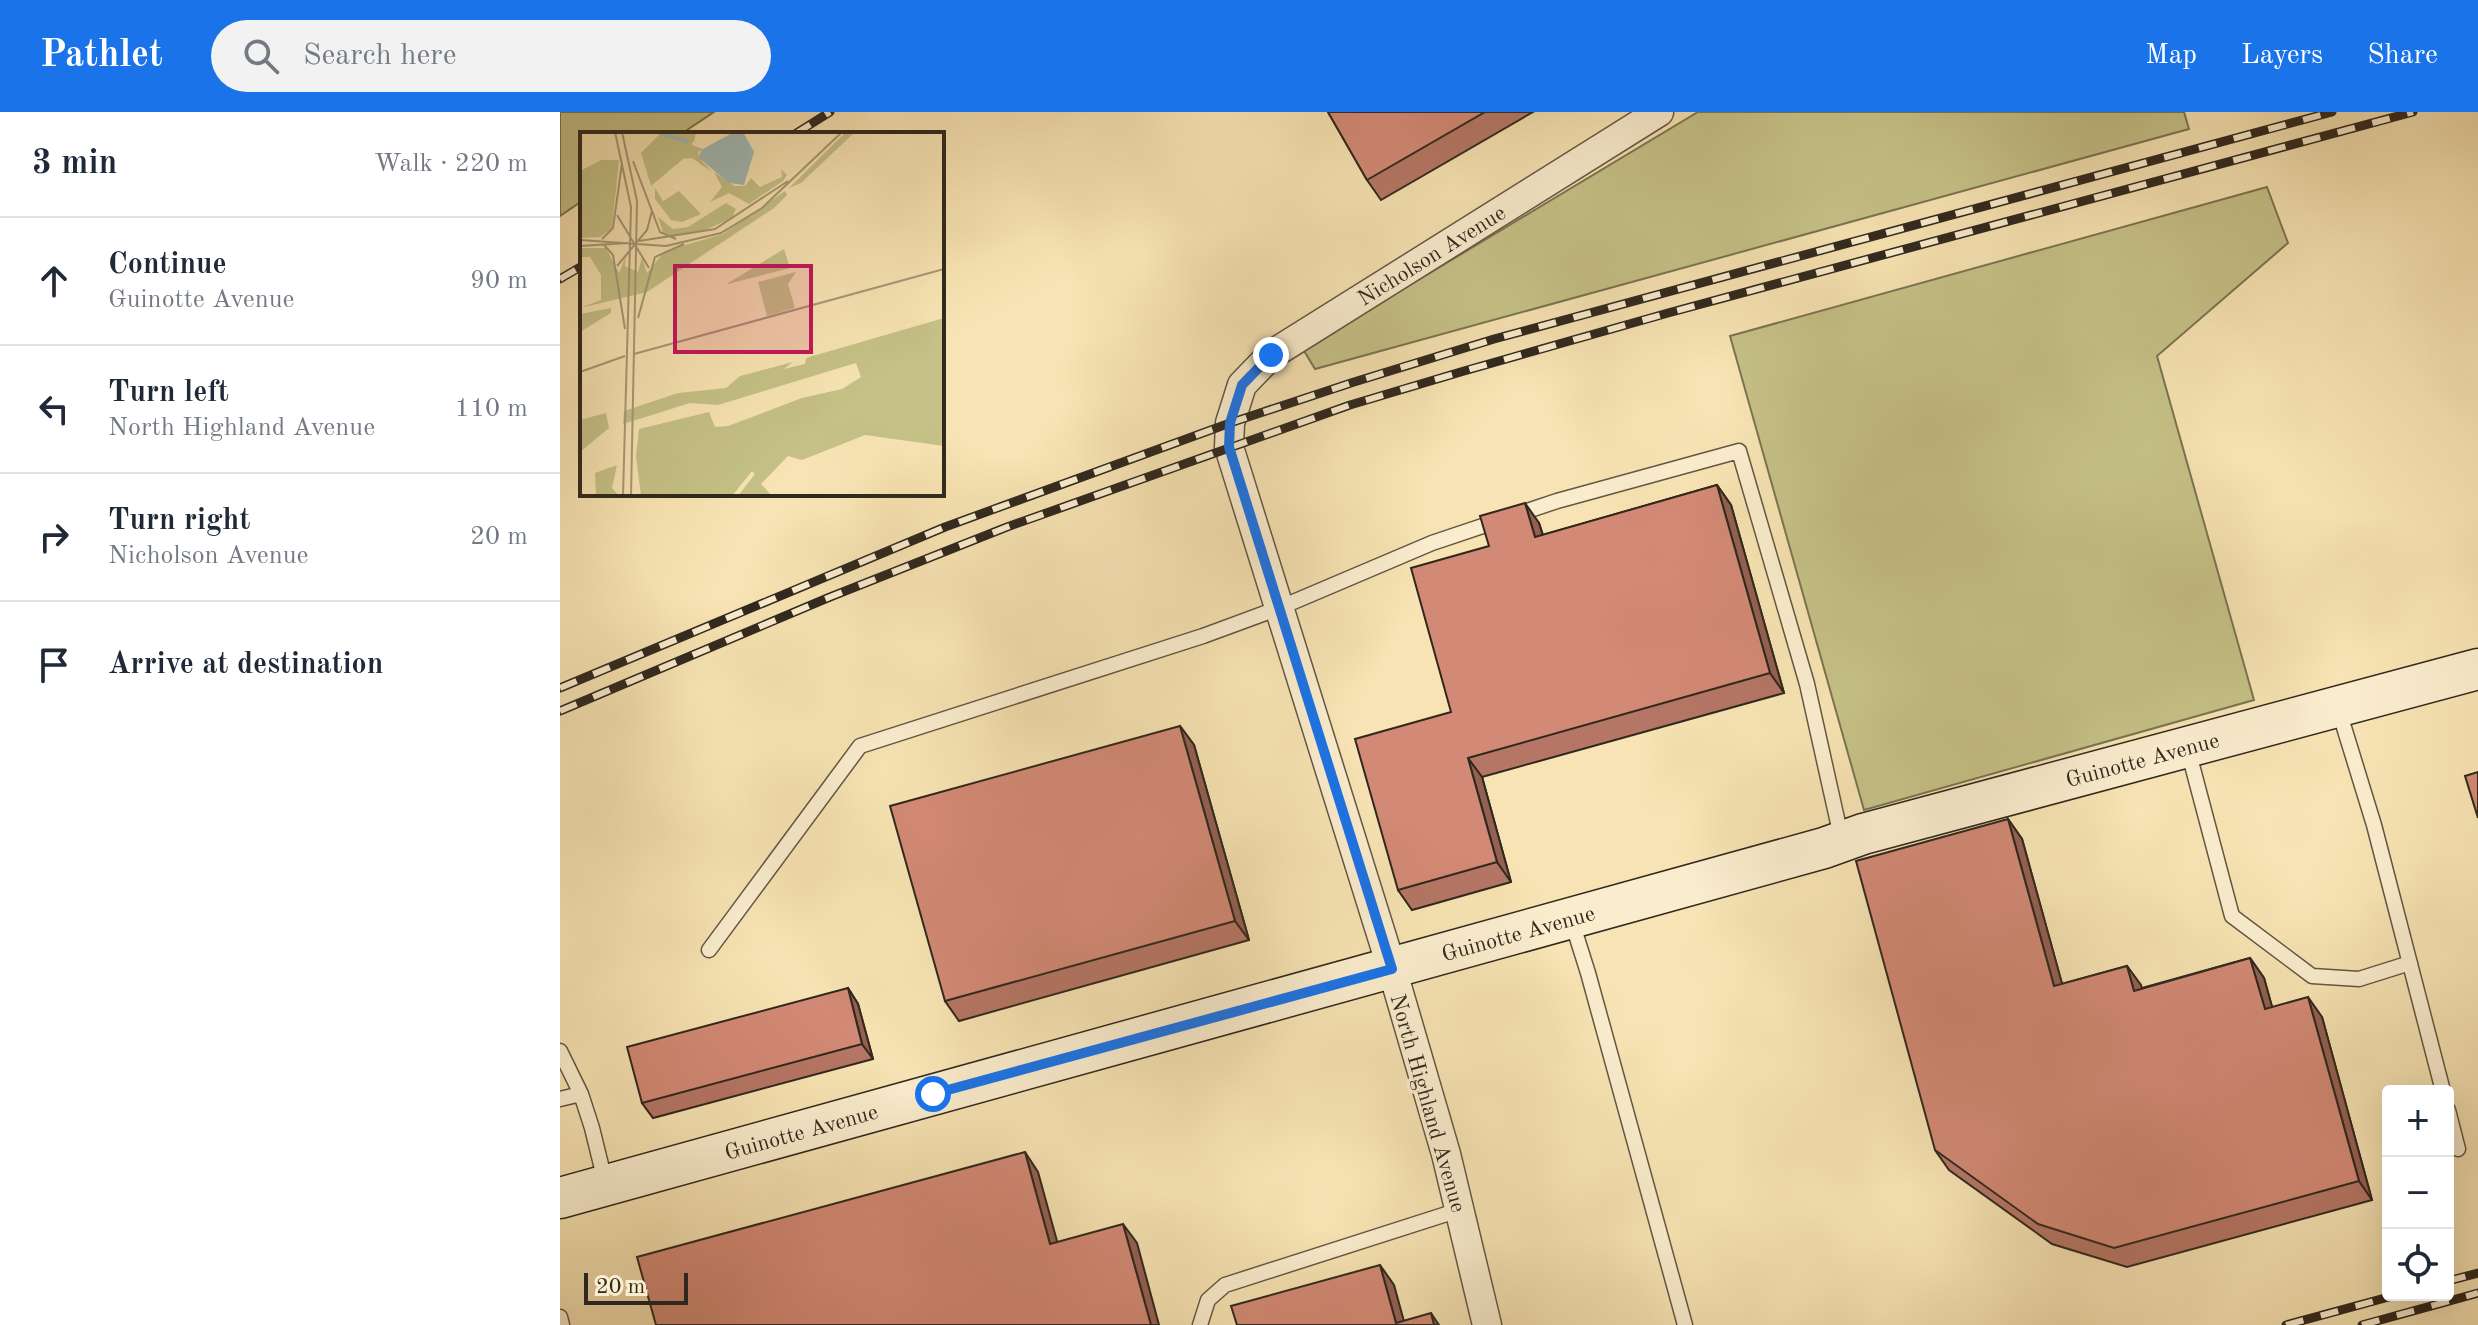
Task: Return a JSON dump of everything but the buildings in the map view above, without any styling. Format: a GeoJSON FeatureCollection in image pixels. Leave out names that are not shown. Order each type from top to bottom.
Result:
{"type":"FeatureCollection","features":[{"type":"Feature","properties":{"kind":"street","name":"Nicholson Avenue"},"geometry":{"type":"LineString","coordinates":[[1230,423],[1242,385],[1271,355],[1659,112]]}},
{"type":"Feature","properties":{"kind":"street","name":"North Highland Avenue"},"geometry":{"type":"LineString","coordinates":[[1230,423],[1229,447],[1392,969],[1446,1154],[1487,1325]]}},
{"type":"Feature","properties":{"kind":"street","name":"Guinotte Avenue"},"geometry":{"type":"LineString","coordinates":[[560,1198],[1392,969],[1842,841],[2478,669]]}},
{"type":"Feature","properties":{"kind":"lane"},"geometry":{"type":"LineString","coordinates":[[709,950],[860,746],[1203,636],[1279,608],[1432,543],[1557,501],[1739,451],[1807,684],[1842,841]]}},
{"type":"Feature","properties":{"kind":"lane"},"geometry":{"type":"LineString","coordinates":[[2337,706],[2374,825],[2441,1085]]}},
{"type":"Feature","properties":{"kind":"lane"},"geometry":{"type":"LineString","coordinates":[[2187,747],[2232,916],[2312,976],[2359,979],[2410,963]]}},
{"type":"Feature","properties":{"kind":"lane"},"geometry":{"type":"LineString","coordinates":[[1571,919],[1685,1325]]}},
{"type":"Feature","properties":{"kind":"lane"},"geometry":{"type":"LineString","coordinates":[[560,1051],[581,1094],[606,1186]]}},
{"type":"Feature","properties":{"kind":"lane"},"geometry":{"type":"LineString","coordinates":[[560,1099],[581,1094]]}},
{"type":"Feature","properties":{"kind":"lane"},"geometry":{"type":"LineString","coordinates":[[2454,1133],[2458,1149]]}},
{"type":"Feature","properties":{"kind":"lane"},"geometry":{"type":"LineString","coordinates":[[1200,1325],[1208,1300],[1225,1285],[1459,1210]]}},
{"type":"Feature","properties":{"kind":"lane"},"geometry":{"type":"LineString","coordinates":[[560,1317],[562,1325]]}},
{"type":"Feature","properties":{"kind":"shaded area"},"geometry":{"type":"Polygon","coordinates":[[[560,112],[714,112],[684,132],[580,132],[580,202],[560,216],[560,112]]]}},
{"type":"Feature","properties":{"kind":"shaded area"},"geometry":{"type":"Polygon","coordinates":[[[1698,112],[2184,112],[2189,129],[1315,369],[1303,349],[1698,112]]]}},
{"type":"Feature","properties":{"kind":"shaded area"},"geometry":{"type":"Polygon","coordinates":[[[2267,187],[2288,243],[2157,356],[2254,700],[1864,810],[1730,336],[2267,187]]]}},
{"type":"Feature","properties":{"kind":"railway"},"geometry":{"type":"LineString","coordinates":[[798,132],[830,112]]}},
{"type":"Feature","properties":{"kind":"railway"},"geometry":{"type":"LineString","coordinates":[[560,688],[945,527],[1230,423],[1354,382],[1494,339],[2332,112]]}},
{"type":"Feature","properties":{"kind":"railway"},"geometry":{"type":"LineString","coordinates":[[560,711],[830,597],[1007,527],[1350,405],[1668,313],[2413,112]]}},
{"type":"Feature","properties":{"kind":"railway"},"geometry":{"type":"LineString","coordinates":[[560,279],[580,267]]}},
{"type":"Feature","properties":{"kind":"railway"},"geometry":{"type":"LineString","coordinates":[[2454,1279],[2478,1273]]}},
{"type":"Feature","properties":{"kind":"railway"},"geometry":{"type":"LineString","coordinates":[[2362,1325],[2478,1293]]}},
{"type":"Feature","properties":{"kind":"railway"},"geometry":{"type":"LineString","coordinates":[[2286,1325],[2382,1299]]}},
{"type":"Feature","properties":{"kind":"route"},"geometry":{"type":"LineString","coordinates":[[933,1094],[1392,969],[1229,447],[1230,423],[1242,385],[1271,355]]}}]}
